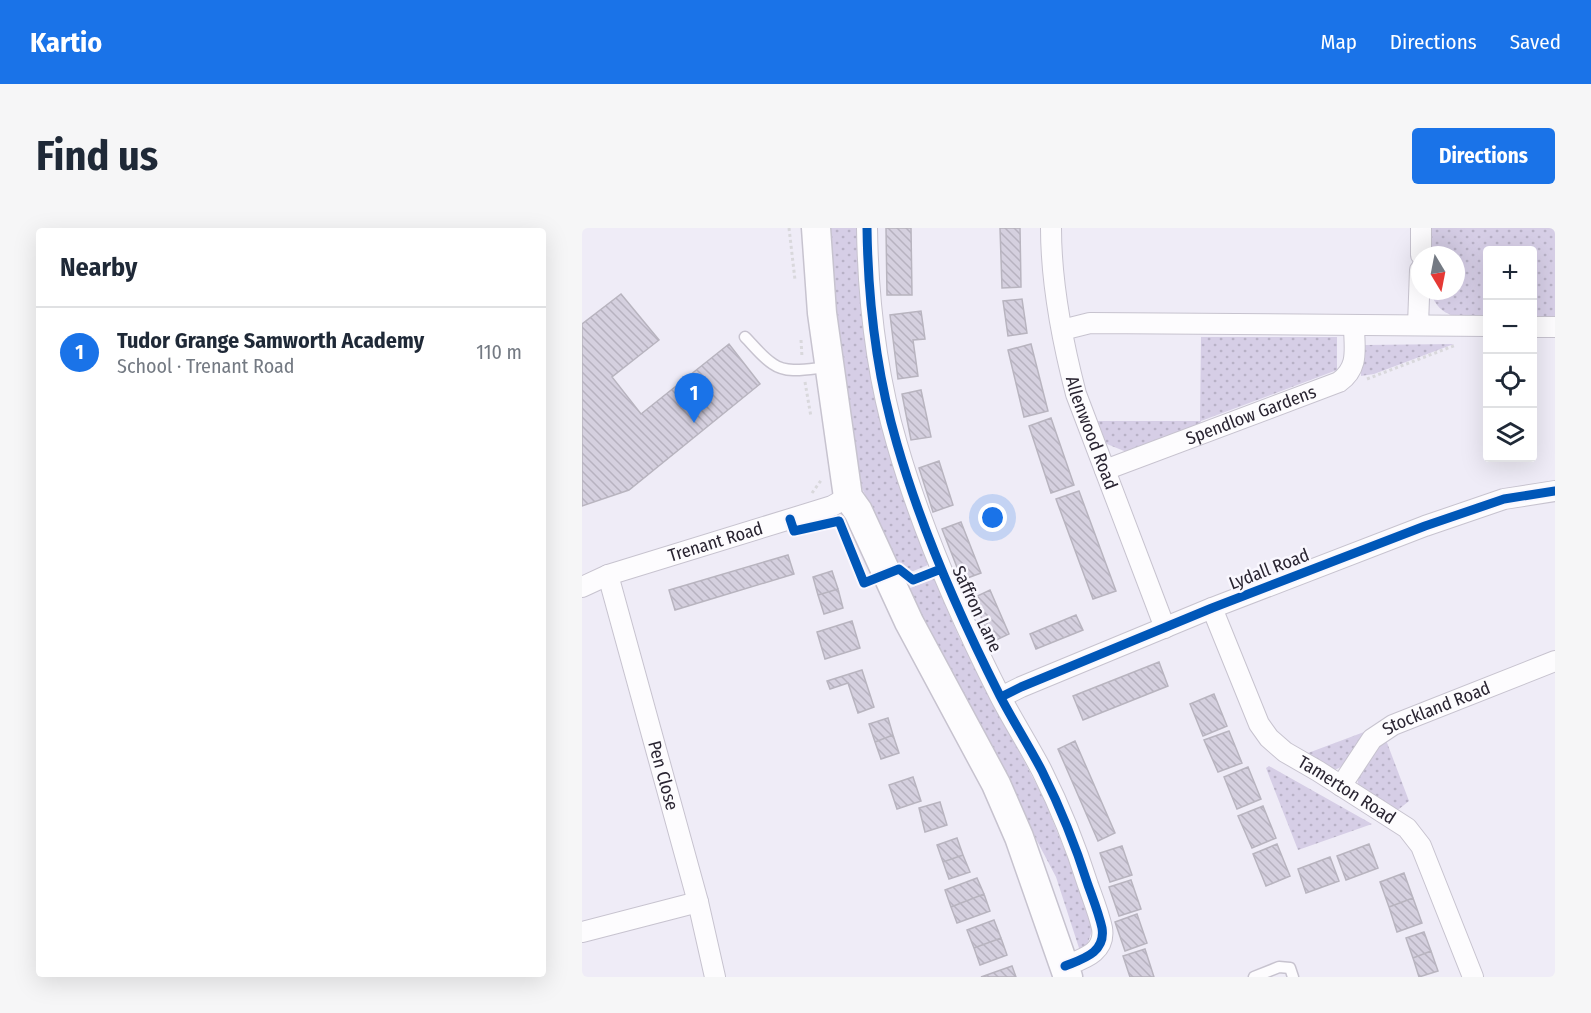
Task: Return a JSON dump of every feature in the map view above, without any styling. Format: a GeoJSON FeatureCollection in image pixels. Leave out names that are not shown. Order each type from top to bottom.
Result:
{"type":"FeatureCollection","features":[{"type":"Feature","properties":{"kind":"main road","name":"Saffron Lane"},"geometry":{"type":"LineString","coordinates":[[816,228],[822,313],[849,497],[909,622],[996,784],[1019,837],[1066,972]]}},
{"type":"Feature","properties":{"kind":"street","name":"Saffron Lane"},"geometry":{"type":"LineString","coordinates":[[867,228],[868,284],[879,360],[896,442],[913,496],[941,569],[1001,697],[1042,773],[1064,822],[1084,870],[1102,930],[1101,942],[1091,956],[1066,972]]}},
{"type":"Feature","properties":{"kind":"street","name":"Allenwood Road"},"geometry":{"type":"LineString","coordinates":[[1051,228],[1055,284],[1076,394],[1165,628]]}},
{"type":"Feature","properties":{"kind":"street"},"geometry":{"type":"LineString","coordinates":[[1421,246],[1422,228]]}},
{"type":"Feature","properties":{"kind":"street"},"geometry":{"type":"LineString","coordinates":[[1418,325],[1419,300]]}},
{"type":"Feature","properties":{"kind":"street"},"geometry":{"type":"LineString","coordinates":[[1062,330],[1090,323],[1480,326]]}},
{"type":"Feature","properties":{"kind":"street","name":"Spendlow Gardens"},"geometry":{"type":"LineString","coordinates":[[1105,470],[1339,382],[1353,368],[1354,325]]}},
{"type":"Feature","properties":{"kind":"street"},"geometry":{"type":"LineString","coordinates":[[1537,327],[1555,327]]}},
{"type":"Feature","properties":{"kind":"street","name":"Lydall Road"},"geometry":{"type":"LineString","coordinates":[[1001,697],[1212,608],[1425,526],[1504,499],[1555,490]]}},
{"type":"Feature","properties":{"kind":"street","name":"Trenant Road"},"geometry":{"type":"LineString","coordinates":[[582,587],[608,574],[832,506],[849,497]]}},
{"type":"Feature","properties":{"kind":"street","name":"Pen Close"},"geometry":{"type":"LineString","coordinates":[[608,574],[698,902],[715,977]]}},
{"type":"Feature","properties":{"kind":"street","name":"Tamerton Road"},"geometry":{"type":"LineString","coordinates":[[1212,608],[1259,724],[1269,738],[1285,752],[1407,828],[1421,846],[1473,977]]}},
{"type":"Feature","properties":{"kind":"street","name":"Stockland Road"},"geometry":{"type":"LineString","coordinates":[[1341,786],[1372,739],[1393,725],[1555,661]]}},
{"type":"Feature","properties":{"kind":"street"},"geometry":{"type":"LineString","coordinates":[[582,932],[698,902]]}},
{"type":"Feature","properties":{"kind":"lane"},"geometry":{"type":"LineString","coordinates":[[745,337],[772,364],[781,369],[830,367]]}},
{"type":"Feature","properties":{"kind":"lane"},"geometry":{"type":"LineString","coordinates":[[1254,977],[1279,967],[1290,968],[1293,977]]}},
{"type":"Feature","properties":{"kind":"path"},"geometry":{"type":"LineString","coordinates":[[1339,382],[1351,385],[1461,343],[1480,326]]}},
{"type":"Feature","properties":{"kind":"shaded area"},"geometry":{"type":"Polygon","coordinates":[[[826,228],[859,228],[884,428],[903,498],[928,565],[911,572],[897,561],[859,482],[836,352],[826,228]]]}},
{"type":"Feature","properties":{"kind":"shaded area"},"geometry":{"type":"Polygon","coordinates":[[[1431,228],[1555,228],[1555,316],[1537,317],[1537,246],[1483,246],[1483,318],[1460,317],[1439,308],[1434,300],[1465,300],[1465,246],[1431,246],[1431,228]]]}},
{"type":"Feature","properties":{"kind":"shaded area"},"geometry":{"type":"Polygon","coordinates":[[[1201,337],[1337,337],[1337,370],[1201,421],[1200,426],[1129,453],[1102,442],[1094,421],[1200,421],[1201,337]]]}},
{"type":"Feature","properties":{"kind":"shaded area"},"geometry":{"type":"Polygon","coordinates":[[[1454,344],[1374,374],[1361,376],[1361,354],[1365,345],[1454,344]]]}},
{"type":"Feature","properties":{"kind":"shaded area"},"geometry":{"type":"Polygon","coordinates":[[[934,579],[959,637],[1043,797],[1093,928],[1086,948],[1079,948],[1056,877],[905,590],[934,579]]]}},
{"type":"Feature","properties":{"kind":"shaded area"},"geometry":{"type":"Polygon","coordinates":[[[1364,732],[1366,737],[1349,760],[1339,768],[1326,770],[1300,756],[1364,732]]]}},
{"type":"Feature","properties":{"kind":"shaded area"},"geometry":{"type":"Polygon","coordinates":[[[1386,740],[1409,801],[1394,813],[1362,791],[1358,785],[1360,770],[1364,763],[1386,740]]]}},
{"type":"Feature","properties":{"kind":"shaded area"},"geometry":{"type":"Polygon","coordinates":[[[1269,766],[1372,824],[1298,850],[1266,768],[1269,766]]]}},
{"type":"Feature","properties":{"kind":"building"},"geometry":{"type":"Polygon","coordinates":[[[886,228],[911,228],[912,295],[887,295],[886,228]]]}},
{"type":"Feature","properties":{"kind":"building"},"geometry":{"type":"Polygon","coordinates":[[[1000,228],[1020,228],[1021,287],[1002,288],[1000,228]]]}},
{"type":"Feature","properties":{"kind":"building"},"geometry":{"type":"Polygon","coordinates":[[[621,294],[659,340],[612,377],[641,414],[729,344],[760,384],[629,490],[582,506],[582,324],[621,294]]]}},
{"type":"Feature","properties":{"kind":"building"},"geometry":{"type":"Polygon","coordinates":[[[1022,299],[1027,333],[1008,336],[1003,301],[1022,299]]]}},
{"type":"Feature","properties":{"kind":"building"},"geometry":{"type":"Polygon","coordinates":[[[921,311],[925,339],[913,340],[918,376],[898,379],[890,315],[921,311]]]}},
{"type":"Feature","properties":{"kind":"building"},"geometry":{"type":"Polygon","coordinates":[[[1031,344],[1048,411],[1024,417],[1008,350],[1031,344]]]}},
{"type":"Feature","properties":{"kind":"building"},"geometry":{"type":"Polygon","coordinates":[[[921,390],[931,437],[911,440],[902,394],[921,390]]]}},
{"type":"Feature","properties":{"kind":"building"},"geometry":{"type":"Polygon","coordinates":[[[1051,418],[1074,485],[1051,493],[1029,426],[1051,418]]]}},
{"type":"Feature","properties":{"kind":"building"},"geometry":{"type":"Polygon","coordinates":[[[939,461],[953,505],[933,512],[919,468],[939,461]]]}},
{"type":"Feature","properties":{"kind":"building"},"geometry":{"type":"Polygon","coordinates":[[[1079,491],[1116,591],[1093,599],[1056,499],[1079,491]]]}},
{"type":"Feature","properties":{"kind":"building"},"geometry":{"type":"Polygon","coordinates":[[[961,522],[981,573],[962,580],[942,529],[961,522]]]}},
{"type":"Feature","properties":{"kind":"building"},"geometry":{"type":"Polygon","coordinates":[[[788,555],[794,574],[675,610],[669,590],[788,555]]]}},
{"type":"Feature","properties":{"kind":"building"},"geometry":{"type":"Polygon","coordinates":[[[832,571],[838,589],[818,595],[813,577],[832,571]]]}},
{"type":"Feature","properties":{"kind":"building"},"geometry":{"type":"Polygon","coordinates":[[[838,589],[843,608],[824,614],[818,595],[838,589]]]}},
{"type":"Feature","properties":{"kind":"building"},"geometry":{"type":"Polygon","coordinates":[[[990,590],[1009,634],[992,642],[973,598],[990,590]]]}},
{"type":"Feature","properties":{"kind":"building"},"geometry":{"type":"Polygon","coordinates":[[[1076,615],[1083,630],[1036,649],[1030,634],[1076,615]]]}},
{"type":"Feature","properties":{"kind":"building"},"geometry":{"type":"Polygon","coordinates":[[[852,621],[860,648],[825,659],[817,632],[852,621]]]}},
{"type":"Feature","properties":{"kind":"building"},"geometry":{"type":"Polygon","coordinates":[[[1159,662],[1168,686],[1083,720],[1073,696],[1159,662]]]}},
{"type":"Feature","properties":{"kind":"building"},"geometry":{"type":"Polygon","coordinates":[[[862,670],[874,707],[858,713],[848,683],[830,689],[827,681],[862,670]]]}},
{"type":"Feature","properties":{"kind":"building"},"geometry":{"type":"Polygon","coordinates":[[[1214,694],[1227,726],[1203,736],[1190,704],[1214,694]]]}},
{"type":"Feature","properties":{"kind":"building"},"geometry":{"type":"Polygon","coordinates":[[[888,718],[893,735],[875,742],[869,724],[888,718]]]}},
{"type":"Feature","properties":{"kind":"building"},"geometry":{"type":"Polygon","coordinates":[[[1229,731],[1242,763],[1218,772],[1204,740],[1229,731]]]}},
{"type":"Feature","properties":{"kind":"building"},"geometry":{"type":"Polygon","coordinates":[[[893,735],[899,753],[881,759],[875,742],[893,735]]]}},
{"type":"Feature","properties":{"kind":"building"},"geometry":{"type":"Polygon","coordinates":[[[1075,741],[1115,833],[1098,841],[1058,749],[1075,741]]]}},
{"type":"Feature","properties":{"kind":"building"},"geometry":{"type":"Polygon","coordinates":[[[1248,767],[1261,799],[1237,809],[1224,777],[1248,767]]]}},
{"type":"Feature","properties":{"kind":"building"},"geometry":{"type":"Polygon","coordinates":[[[913,777],[921,801],[897,809],[889,785],[913,777]]]}},
{"type":"Feature","properties":{"kind":"building"},"geometry":{"type":"Polygon","coordinates":[[[940,802],[947,825],[925,832],[919,808],[940,802]]]}},
{"type":"Feature","properties":{"kind":"building"},"geometry":{"type":"Polygon","coordinates":[[[1263,806],[1276,838],[1252,848],[1238,816],[1263,806]]]}},
{"type":"Feature","properties":{"kind":"building"},"geometry":{"type":"Polygon","coordinates":[[[957,838],[963,855],[943,862],[937,845],[957,838]]]}},
{"type":"Feature","properties":{"kind":"building"},"geometry":{"type":"Polygon","coordinates":[[[1277,844],[1290,876],[1266,886],[1253,854],[1277,844]]]}},
{"type":"Feature","properties":{"kind":"building"},"geometry":{"type":"Polygon","coordinates":[[[1369,844],[1378,868],[1346,880],[1337,856],[1369,844]]]}},
{"type":"Feature","properties":{"kind":"building"},"geometry":{"type":"Polygon","coordinates":[[[1122,846],[1132,875],[1110,882],[1100,853],[1122,846]]]}},
{"type":"Feature","properties":{"kind":"building"},"geometry":{"type":"Polygon","coordinates":[[[963,855],[970,872],[949,879],[943,862],[963,855]]]}},
{"type":"Feature","properties":{"kind":"building"},"geometry":{"type":"Polygon","coordinates":[[[1330,857],[1339,881],[1306,893],[1298,869],[1330,857]]]}},
{"type":"Feature","properties":{"kind":"building"},"geometry":{"type":"Polygon","coordinates":[[[1404,873],[1413,898],[1389,907],[1380,882],[1404,873]]]}},
{"type":"Feature","properties":{"kind":"building"},"geometry":{"type":"Polygon","coordinates":[[[977,878],[984,894],[951,907],[945,890],[977,878]]]}},
{"type":"Feature","properties":{"kind":"building"},"geometry":{"type":"Polygon","coordinates":[[[1131,880],[1141,909],[1119,916],[1109,887],[1131,880]]]}},
{"type":"Feature","properties":{"kind":"building"},"geometry":{"type":"Polygon","coordinates":[[[984,894],[990,911],[957,923],[951,907],[984,894]]]}},
{"type":"Feature","properties":{"kind":"building"},"geometry":{"type":"Polygon","coordinates":[[[1413,898],[1422,923],[1397,932],[1389,907],[1413,898]]]}},
{"type":"Feature","properties":{"kind":"building"},"geometry":{"type":"Polygon","coordinates":[[[1137,914],[1147,943],[1125,951],[1115,922],[1137,914]]]}},
{"type":"Feature","properties":{"kind":"building"},"geometry":{"type":"Polygon","coordinates":[[[994,920],[1001,938],[974,948],[967,930],[994,920]]]}},
{"type":"Feature","properties":{"kind":"building"},"geometry":{"type":"Polygon","coordinates":[[[1424,932],[1431,951],[1413,958],[1406,938],[1424,932]]]}},
{"type":"Feature","properties":{"kind":"building"},"geometry":{"type":"Polygon","coordinates":[[[1001,938],[1007,955],[980,965],[974,948],[1001,938]]]}},
{"type":"Feature","properties":{"kind":"building"},"geometry":{"type":"Polygon","coordinates":[[[1145,949],[1154,977],[1130,977],[1123,956],[1145,949]]]}},
{"type":"Feature","properties":{"kind":"building"},"geometry":{"type":"Polygon","coordinates":[[[1431,951],[1438,971],[1419,977],[1413,958],[1431,951]]]}},
{"type":"Feature","properties":{"kind":"building"},"geometry":{"type":"Polygon","coordinates":[[[1012,966],[1016,977],[981,977],[1012,966]]]}},
{"type":"Feature","properties":{"kind":"cycle path"},"geometry":{"type":"LineString","coordinates":[[867,228],[869,282],[879,364],[890,418],[918,509],[942,572],[970,635],[1000,696],[1042,771],[1061,813],[1101,923],[1102,937],[1097,949],[1065,966]]}},
{"type":"Feature","properties":{"kind":"cycle path"},"geometry":{"type":"LineString","coordinates":[[1001,697],[1212,608],[1425,526],[1504,499],[1555,491]]}},
{"type":"Feature","properties":{"kind":"cycle path"},"geometry":{"type":"LineString","coordinates":[[790,519],[794,531],[839,521],[864,583],[899,569],[913,580],[941,569]]}},
{"type":"Feature","properties":{"kind":"place","name":"Tudor Grange Samworth Academy"},"geometry":{"type":"Point","coordinates":[694,423]}}]}
